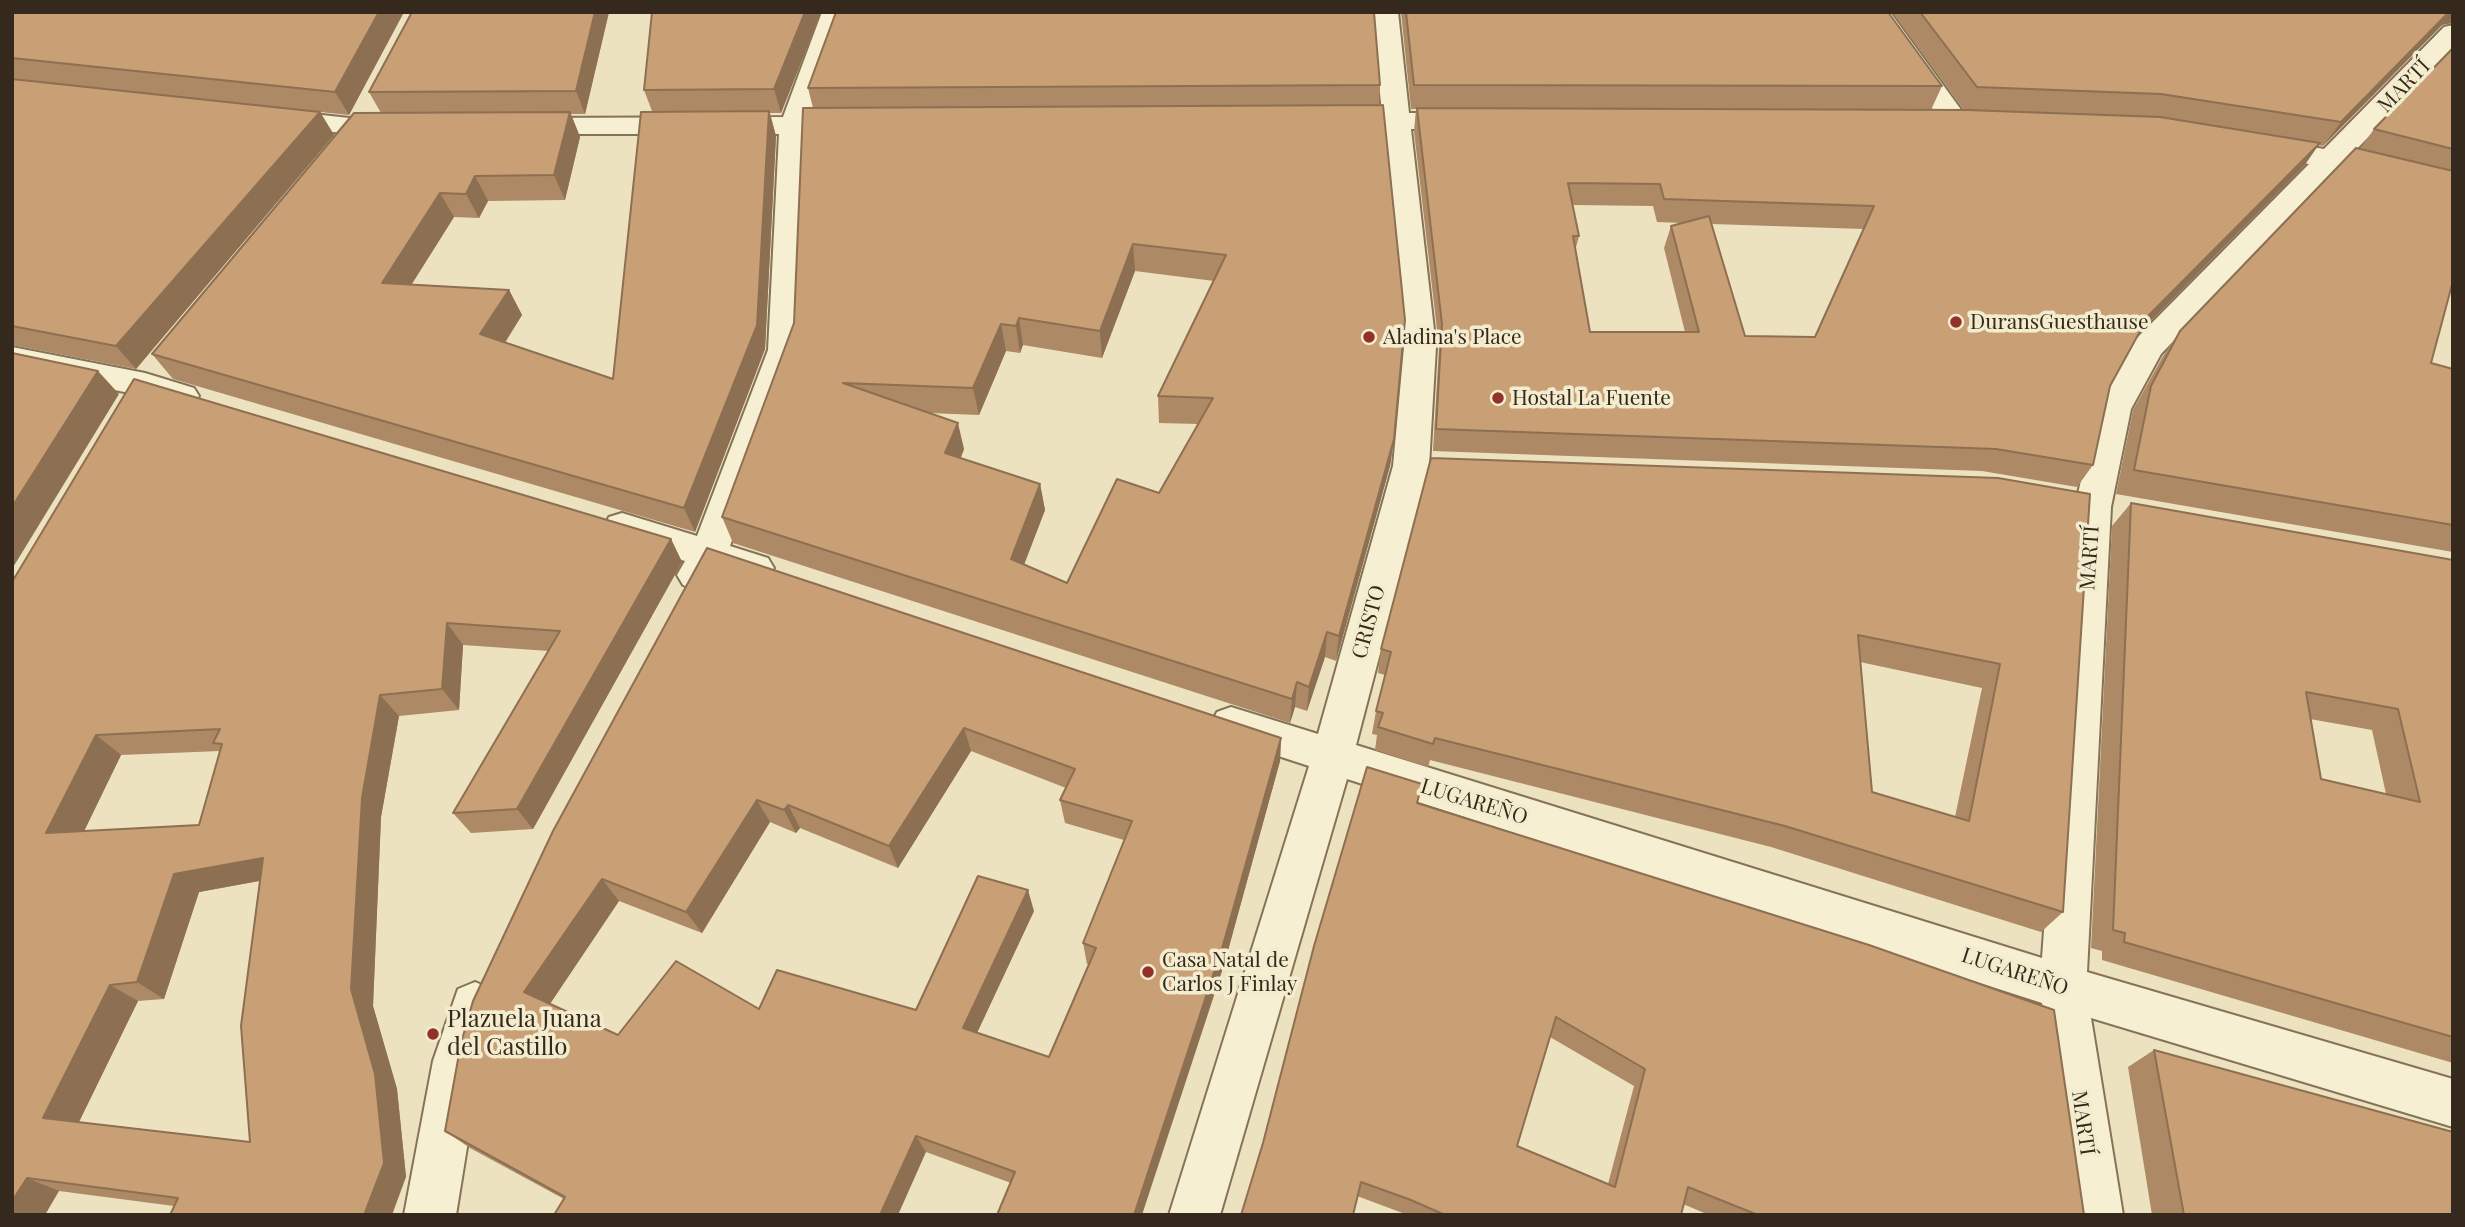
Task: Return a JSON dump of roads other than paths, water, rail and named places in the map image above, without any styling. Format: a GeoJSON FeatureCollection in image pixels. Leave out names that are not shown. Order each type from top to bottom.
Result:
{"type":"FeatureCollection","features":[{"type":"Feature","properties":{"kind":"street"},"geometry":{"type":"LineString","coordinates":[[682,600],[709,553],[784,350],[794,125],[835,12]]}},
{"type":"Feature","properties":{"kind":"street","name":"CRISTO"},"geometry":{"type":"LineString","coordinates":[[1194,1215],[1332,758],[1425,466],[1420,347],[1385,12]]}},
{"type":"Feature","properties":{"kind":"street"},"geometry":{"type":"LineString","coordinates":[[1877,12],[1956,122]]}},
{"type":"Feature","properties":{"kind":"street","name":"MARTÍ"},"geometry":{"type":"LineString","coordinates":[[2097,1215],[2063,988],[2093,507],[2114,409],[2148,347],[2453,33]]}},
{"type":"Feature","properties":{"kind":"street"},"geometry":{"type":"LineString","coordinates":[[248,115],[357,127],[427,127]]}},
{"type":"Feature","properties":{"kind":"street"},"geometry":{"type":"LineString","coordinates":[[1301,121],[1494,121]]}},
{"type":"Feature","properties":{"kind":"street"},"geometry":{"type":"LineString","coordinates":[[495,127],[876,125]]}},
{"type":"Feature","properties":{"kind":"street"},"geometry":{"type":"LineString","coordinates":[[2226,142],[2332,159],[2453,190]]}},
{"type":"Feature","properties":{"kind":"street"},"geometry":{"type":"LineString","coordinates":[[12,358],[154,375],[212,405]]}},
{"type":"Feature","properties":{"kind":"street"},"geometry":{"type":"LineString","coordinates":[[124,420],[154,375]]}},
{"type":"Feature","properties":{"kind":"street"},"geometry":{"type":"LineString","coordinates":[[2056,500],[2133,514]]}},
{"type":"Feature","properties":{"kind":"street"},"geometry":{"type":"LineString","coordinates":[[588,517],[787,578]]}},
{"type":"Feature","properties":{"kind":"street","name":"LUGAREÑO"},"geometry":{"type":"LineString","coordinates":[[1204,716],[2063,988],[2453,1103]]}},
{"type":"Feature","properties":{"kind":"street"},"geometry":{"type":"LineString","coordinates":[[430,1215],[457,1061],[470,1016],[487,978]]}},
{"type":"Feature","properties":{"kind":"place","name":"DuransGuesthause"},"geometry":{"type":"Point","coordinates":[1956,322]}},
{"type":"Feature","properties":{"kind":"place","name":"Aladina's Place"},"geometry":{"type":"Point","coordinates":[1369,337]}},
{"type":"Feature","properties":{"kind":"place","name":"Hostal La Fuente"},"geometry":{"type":"Point","coordinates":[1498,398]}},
{"type":"Feature","properties":{"kind":"place","name":"Casa Natal de Carlos J Finlay"},"geometry":{"type":"Point","coordinates":[1148,972]}},
{"type":"Feature","properties":{"kind":"place","name":"Plazuela Juana del Castillo"},"geometry":{"type":"Point","coordinates":[433,1034]}}]}
